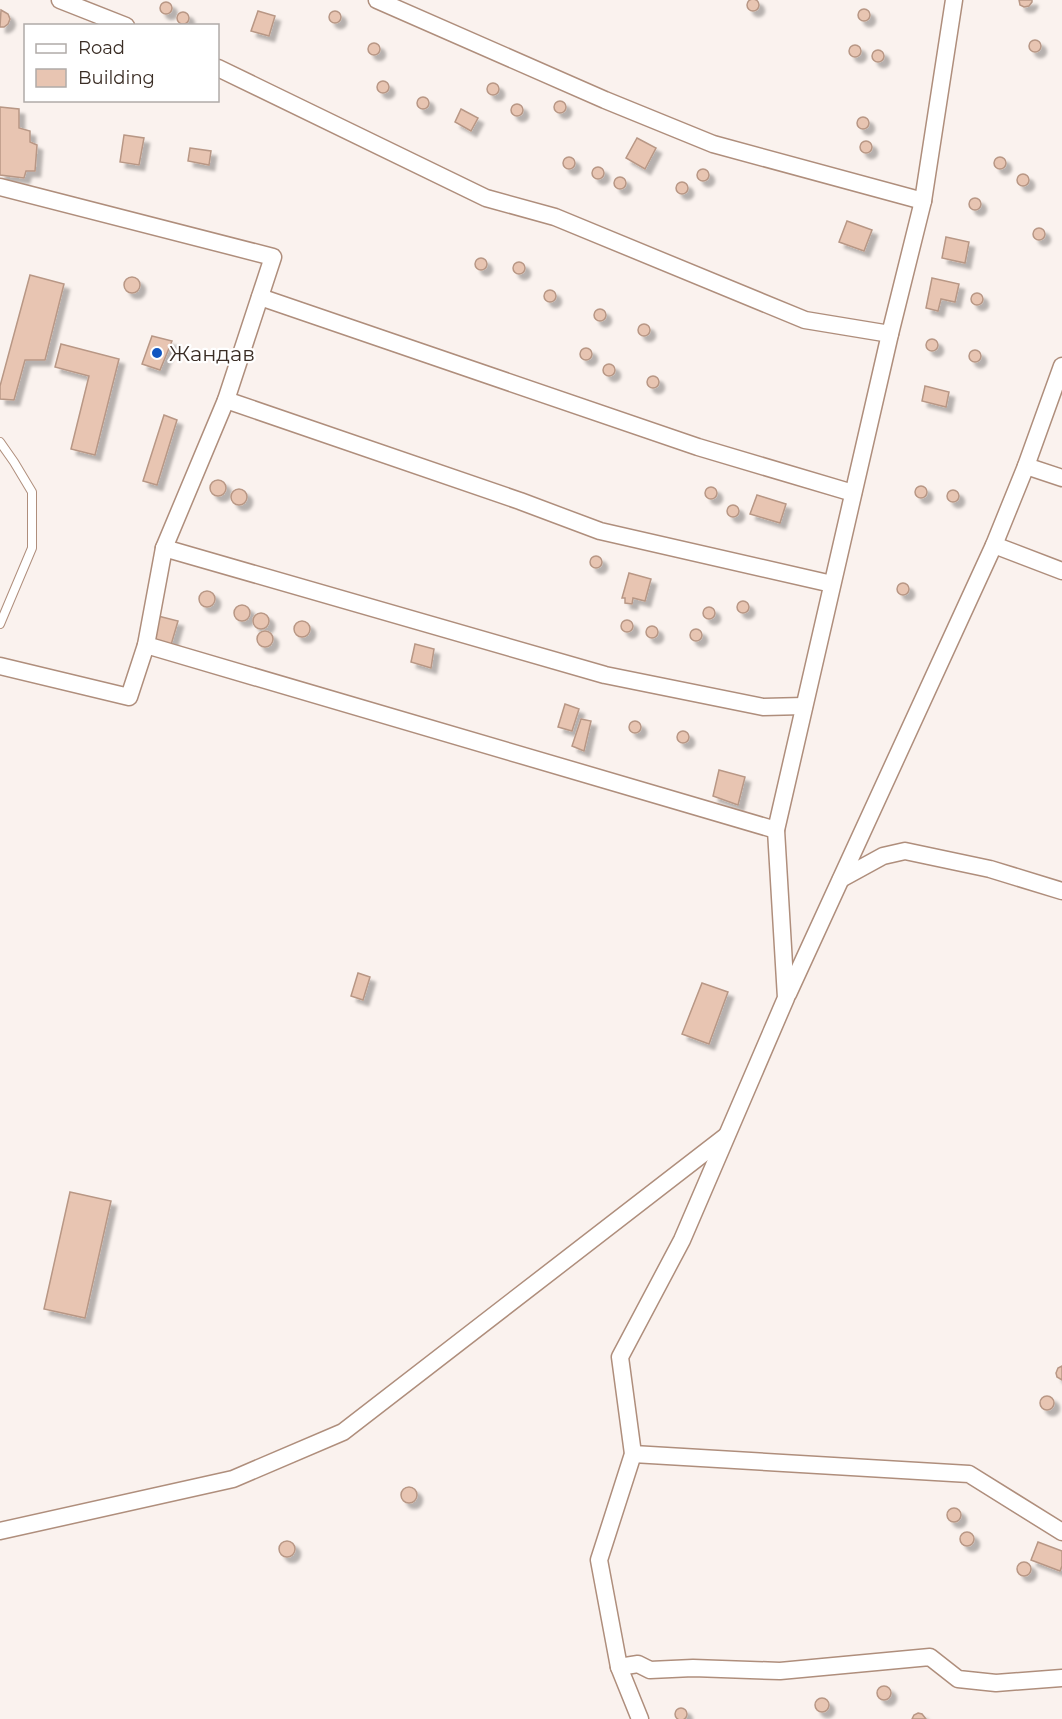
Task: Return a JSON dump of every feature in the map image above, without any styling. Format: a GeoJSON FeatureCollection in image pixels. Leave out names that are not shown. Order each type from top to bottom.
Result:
{"type":"FeatureCollection","features":[{"type":"Feature","properties":{"kind":"street"},"geometry":{"type":"LineString","coordinates":[[60,0],[121,24]]}},
{"type":"Feature","properties":{"kind":"street"},"geometry":{"type":"LineString","coordinates":[[377,0],[605,100],[713,144],[923,201]]}},
{"type":"Feature","properties":{"kind":"street"},"geometry":{"type":"LineString","coordinates":[[786,998],[776,830],[890,334],[923,201],[954,0]]}},
{"type":"Feature","properties":{"kind":"street"},"geometry":{"type":"LineString","coordinates":[[219,68],[486,198],[555,217],[805,320],[890,334]]}},
{"type":"Feature","properties":{"kind":"street"},"geometry":{"type":"LineString","coordinates":[[0,187],[273,257],[226,400],[164,548],[146,645],[129,696],[0,666]]}},
{"type":"Feature","properties":{"kind":"street"},"geometry":{"type":"LineString","coordinates":[[260,297],[698,447],[853,493]]}},
{"type":"Feature","properties":{"kind":"street"},"geometry":{"type":"LineString","coordinates":[[640,1719],[619,1666],[599,1560],[633,1454],[620,1357],[682,1240],[786,998],[994,545],[1062,369]]}},
{"type":"Feature","properties":{"kind":"street"},"geometry":{"type":"LineString","coordinates":[[226,400],[520,501],[600,531],[832,585]]}},
{"type":"Feature","properties":{"kind":"street"},"geometry":{"type":"LineString","coordinates":[[1026,466],[1062,478]]}},
{"type":"Feature","properties":{"kind":"street"},"geometry":{"type":"LineString","coordinates":[[994,545],[1062,571]]}},
{"type":"Feature","properties":{"kind":"street"},"geometry":{"type":"LineString","coordinates":[[164,548],[605,675],[763,707],[804,706]]}},
{"type":"Feature","properties":{"kind":"street"},"geometry":{"type":"LineString","coordinates":[[146,645],[776,830]]}},
{"type":"Feature","properties":{"kind":"street"},"geometry":{"type":"LineString","coordinates":[[841,879],[883,856],[905,851],[990,869],[1062,891]]}},
{"type":"Feature","properties":{"kind":"street"},"geometry":{"type":"LineString","coordinates":[[0,1531],[232,1479],[343,1432],[727,1136]]}},
{"type":"Feature","properties":{"kind":"street"},"geometry":{"type":"LineString","coordinates":[[633,1454],[969,1474],[1062,1532]]}},
{"type":"Feature","properties":{"kind":"street"},"geometry":{"type":"LineString","coordinates":[[619,1666],[638,1664],[650,1670],[693,1668],[780,1671],[930,1657],[957,1679],[996,1683],[1062,1677]]}},
{"type":"Feature","properties":{"kind":"lane"},"geometry":{"type":"LineString","coordinates":[[0,442],[32,492],[32,548],[0,622]]}},
{"type":"Feature","properties":{"kind":"building"},"geometry":{"type":"Polygon","coordinates":[[[755,-1],[759,5],[755,11],[751,11],[747,3],[755,-1]]]}},
{"type":"Feature","properties":{"kind":"building"},"geometry":{"type":"Polygon","coordinates":[[[1019,0],[1032,0],[1032,2],[1029,6],[1024,7],[1020,5],[1019,0]]]}},
{"type":"Feature","properties":{"kind":"building"},"geometry":{"type":"Polygon","coordinates":[[[168,2],[171,3],[171,13],[164,14],[161,13],[160,6],[161,3],[168,2]]]}},
{"type":"Feature","properties":{"kind":"building"},"geometry":{"type":"Polygon","coordinates":[[[866,9],[869,10],[869,20],[862,21],[859,20],[858,13],[859,10],[866,9]]]}},
{"type":"Feature","properties":{"kind":"building"},"geometry":{"type":"Polygon","coordinates":[[[1,10],[8,14],[10,19],[4,27],[0,27],[1,10]]]}},
{"type":"Feature","properties":{"kind":"building"},"geometry":{"type":"Polygon","coordinates":[[[258,11],[275,16],[269,36],[251,31],[258,11]]]}},
{"type":"Feature","properties":{"kind":"building"},"geometry":{"type":"Polygon","coordinates":[[[337,11],[340,12],[340,22],[333,23],[330,22],[329,15],[330,12],[337,11]]]}},
{"type":"Feature","properties":{"kind":"building"},"geometry":{"type":"Polygon","coordinates":[[[185,12],[188,13],[188,23],[181,24],[178,23],[177,16],[178,13],[185,12]]]}},
{"type":"Feature","properties":{"kind":"building"},"geometry":{"type":"Polygon","coordinates":[[[1037,40],[1040,41],[1040,51],[1033,52],[1030,51],[1029,44],[1030,41],[1037,40]]]}},
{"type":"Feature","properties":{"kind":"building"},"geometry":{"type":"Polygon","coordinates":[[[376,43],[379,44],[379,54],[372,55],[369,54],[368,47],[369,44],[376,43]]]}},
{"type":"Feature","properties":{"kind":"building"},"geometry":{"type":"Polygon","coordinates":[[[857,45],[860,46],[860,56],[853,57],[850,56],[849,49],[850,46],[857,45]]]}},
{"type":"Feature","properties":{"kind":"building"},"geometry":{"type":"Polygon","coordinates":[[[880,50],[883,51],[883,61],[876,62],[873,61],[872,54],[873,51],[880,50]]]}},
{"type":"Feature","properties":{"kind":"building"},"geometry":{"type":"Polygon","coordinates":[[[385,81],[388,82],[388,92],[381,93],[378,92],[377,85],[378,82],[385,81]]]}},
{"type":"Feature","properties":{"kind":"building"},"geometry":{"type":"Polygon","coordinates":[[[495,83],[498,84],[498,94],[491,95],[488,94],[487,87],[488,84],[495,83]]]}},
{"type":"Feature","properties":{"kind":"building"},"geometry":{"type":"Polygon","coordinates":[[[425,97],[428,98],[428,108],[421,109],[418,108],[417,101],[418,98],[425,97]]]}},
{"type":"Feature","properties":{"kind":"building"},"geometry":{"type":"Polygon","coordinates":[[[562,101],[565,102],[565,112],[558,113],[555,112],[554,105],[555,102],[562,101]]]}},
{"type":"Feature","properties":{"kind":"building"},"geometry":{"type":"Polygon","coordinates":[[[519,104],[523,110],[519,116],[515,116],[511,108],[519,104]]]}},
{"type":"Feature","properties":{"kind":"building"},"geometry":{"type":"Polygon","coordinates":[[[0,107],[19,109],[19,128],[30,131],[30,142],[37,145],[35,171],[26,171],[24,178],[0,175],[0,107]]]}},
{"type":"Feature","properties":{"kind":"building"},"geometry":{"type":"Polygon","coordinates":[[[461,109],[478,118],[471,131],[455,122],[461,109]]]}},
{"type":"Feature","properties":{"kind":"building"},"geometry":{"type":"Polygon","coordinates":[[[865,117],[868,118],[868,128],[861,129],[858,128],[857,121],[858,118],[865,117]]]}},
{"type":"Feature","properties":{"kind":"building"},"geometry":{"type":"Polygon","coordinates":[[[124,135],[144,138],[139,165],[120,162],[124,135]]]}},
{"type":"Feature","properties":{"kind":"building"},"geometry":{"type":"Polygon","coordinates":[[[637,138],[656,148],[645,169],[626,158],[637,138]]]}},
{"type":"Feature","properties":{"kind":"building"},"geometry":{"type":"Polygon","coordinates":[[[868,141],[871,142],[871,152],[864,153],[861,152],[860,145],[861,142],[868,141]]]}},
{"type":"Feature","properties":{"kind":"building"},"geometry":{"type":"Polygon","coordinates":[[[190,148],[211,151],[209,165],[188,161],[190,148]]]}},
{"type":"Feature","properties":{"kind":"building"},"geometry":{"type":"Polygon","coordinates":[[[571,157],[574,158],[574,168],[567,169],[564,168],[563,161],[564,158],[571,157]]]}},
{"type":"Feature","properties":{"kind":"building"},"geometry":{"type":"Polygon","coordinates":[[[1002,157],[1005,158],[1005,168],[998,169],[995,168],[994,161],[995,158],[1002,157]]]}},
{"type":"Feature","properties":{"kind":"building"},"geometry":{"type":"Polygon","coordinates":[[[600,167],[603,168],[603,178],[596,179],[593,178],[592,171],[593,168],[600,167]]]}},
{"type":"Feature","properties":{"kind":"building"},"geometry":{"type":"Polygon","coordinates":[[[705,169],[708,170],[708,180],[701,181],[698,180],[697,173],[698,170],[705,169]]]}},
{"type":"Feature","properties":{"kind":"building"},"geometry":{"type":"Polygon","coordinates":[[[1025,174],[1028,175],[1028,185],[1021,186],[1018,185],[1017,178],[1018,175],[1025,174]]]}},
{"type":"Feature","properties":{"kind":"building"},"geometry":{"type":"Polygon","coordinates":[[[622,177],[625,178],[625,188],[618,189],[615,188],[614,181],[615,178],[622,177]]]}},
{"type":"Feature","properties":{"kind":"building"},"geometry":{"type":"Polygon","coordinates":[[[684,182],[687,183],[687,193],[680,194],[677,193],[676,186],[677,183],[684,182]]]}},
{"type":"Feature","properties":{"kind":"building"},"geometry":{"type":"Polygon","coordinates":[[[977,198],[980,199],[980,209],[973,210],[970,209],[969,202],[970,199],[977,198]]]}},
{"type":"Feature","properties":{"kind":"building"},"geometry":{"type":"Polygon","coordinates":[[[847,221],[872,230],[864,251],[839,242],[847,221]]]}},
{"type":"Feature","properties":{"kind":"building"},"geometry":{"type":"Polygon","coordinates":[[[1041,228],[1044,229],[1044,239],[1037,240],[1034,239],[1033,232],[1034,229],[1041,228]]]}},
{"type":"Feature","properties":{"kind":"building"},"geometry":{"type":"Polygon","coordinates":[[[946,237],[969,242],[965,263],[942,258],[946,237]]]}},
{"type":"Feature","properties":{"kind":"building"},"geometry":{"type":"Polygon","coordinates":[[[483,258],[486,259],[486,269],[479,270],[476,269],[475,262],[476,259],[483,258]]]}},
{"type":"Feature","properties":{"kind":"building"},"geometry":{"type":"Polygon","coordinates":[[[521,262],[524,263],[524,273],[517,274],[514,273],[513,266],[514,263],[521,262]]]}},
{"type":"Feature","properties":{"kind":"building"},"geometry":{"type":"Polygon","coordinates":[[[30,275],[64,284],[45,360],[25,360],[14,400],[0,399],[0,386],[30,275]]]}},
{"type":"Feature","properties":{"kind":"building"},"geometry":{"type":"Polygon","coordinates":[[[129,277],[135,277],[140,285],[138,291],[129,293],[124,288],[124,282],[129,277]]]}},
{"type":"Feature","properties":{"kind":"building"},"geometry":{"type":"Polygon","coordinates":[[[932,278],[959,284],[955,302],[941,299],[938,311],[926,308],[932,278]]]}},
{"type":"Feature","properties":{"kind":"building"},"geometry":{"type":"Polygon","coordinates":[[[552,290],[555,291],[555,301],[548,302],[545,301],[544,294],[545,291],[552,290]]]}},
{"type":"Feature","properties":{"kind":"building"},"geometry":{"type":"Polygon","coordinates":[[[979,293],[982,294],[982,304],[975,305],[972,304],[971,297],[972,294],[979,293]]]}},
{"type":"Feature","properties":{"kind":"building"},"geometry":{"type":"Polygon","coordinates":[[[602,309],[605,310],[605,320],[598,321],[595,320],[594,313],[595,310],[602,309]]]}},
{"type":"Feature","properties":{"kind":"building"},"geometry":{"type":"Polygon","coordinates":[[[646,324],[649,325],[649,335],[642,336],[639,335],[638,328],[639,325],[646,324]]]}},
{"type":"Feature","properties":{"kind":"building","name":"Жандав"},"geometry":{"type":"Polygon","coordinates":[[[152,336],[172,341],[160,370],[142,364],[152,336]]]}},
{"type":"Feature","properties":{"kind":"building"},"geometry":{"type":"Polygon","coordinates":[[[934,339],[937,340],[937,350],[930,351],[927,350],[926,343],[927,340],[934,339]]]}},
{"type":"Feature","properties":{"kind":"building"},"geometry":{"type":"Polygon","coordinates":[[[61,344],[119,359],[95,455],[71,449],[89,376],[55,367],[61,344]]]}},
{"type":"Feature","properties":{"kind":"building"},"geometry":{"type":"Polygon","coordinates":[[[588,348],[591,349],[591,359],[584,360],[581,359],[580,352],[581,349],[588,348]]]}},
{"type":"Feature","properties":{"kind":"building"},"geometry":{"type":"Polygon","coordinates":[[[977,350],[980,351],[980,361],[973,362],[970,361],[969,354],[970,351],[977,350]]]}},
{"type":"Feature","properties":{"kind":"building"},"geometry":{"type":"Polygon","coordinates":[[[611,364],[614,365],[614,375],[607,376],[604,375],[603,368],[604,365],[611,364]]]}},
{"type":"Feature","properties":{"kind":"building"},"geometry":{"type":"Polygon","coordinates":[[[655,376],[658,377],[658,387],[651,388],[648,387],[647,380],[648,377],[655,376]]]}},
{"type":"Feature","properties":{"kind":"building"},"geometry":{"type":"Polygon","coordinates":[[[925,386],[949,392],[946,407],[922,401],[925,386]]]}},
{"type":"Feature","properties":{"kind":"building"},"geometry":{"type":"Polygon","coordinates":[[[164,415],[177,420],[157,485],[143,481],[164,415]]]}},
{"type":"Feature","properties":{"kind":"building"},"geometry":{"type":"Polygon","coordinates":[[[215,480],[221,480],[226,488],[224,494],[215,496],[210,491],[210,485],[215,480]]]}},
{"type":"Feature","properties":{"kind":"building"},"geometry":{"type":"Polygon","coordinates":[[[923,486],[926,487],[926,497],[919,498],[916,497],[915,490],[916,487],[923,486]]]}},
{"type":"Feature","properties":{"kind":"building"},"geometry":{"type":"Polygon","coordinates":[[[713,487],[716,488],[716,498],[709,499],[706,498],[705,491],[706,488],[713,487]]]}},
{"type":"Feature","properties":{"kind":"building"},"geometry":{"type":"Polygon","coordinates":[[[236,489],[242,489],[247,497],[245,503],[236,505],[231,500],[231,494],[236,489]]]}},
{"type":"Feature","properties":{"kind":"building"},"geometry":{"type":"Polygon","coordinates":[[[955,490],[958,491],[958,501],[951,502],[948,501],[947,494],[948,491],[955,490]]]}},
{"type":"Feature","properties":{"kind":"building"},"geometry":{"type":"Polygon","coordinates":[[[757,495],[786,504],[780,523],[750,514],[757,495]]]}},
{"type":"Feature","properties":{"kind":"building"},"geometry":{"type":"Polygon","coordinates":[[[735,505],[738,506],[738,516],[731,517],[728,516],[727,509],[728,506],[735,505]]]}},
{"type":"Feature","properties":{"kind":"building"},"geometry":{"type":"Polygon","coordinates":[[[598,556],[601,557],[601,567],[594,568],[591,567],[590,560],[591,557],[598,556]]]}},
{"type":"Feature","properties":{"kind":"building"},"geometry":{"type":"Polygon","coordinates":[[[629,573],[651,579],[645,601],[633,598],[632,604],[625,603],[625,598],[622,598],[629,573]]]}},
{"type":"Feature","properties":{"kind":"building"},"geometry":{"type":"Polygon","coordinates":[[[905,583],[908,584],[908,594],[901,595],[898,594],[897,587],[898,584],[905,583]]]}},
{"type":"Feature","properties":{"kind":"building"},"geometry":{"type":"Polygon","coordinates":[[[204,591],[210,591],[215,599],[213,605],[204,607],[199,602],[199,596],[204,591]]]}},
{"type":"Feature","properties":{"kind":"building"},"geometry":{"type":"Polygon","coordinates":[[[745,601],[748,602],[748,612],[741,613],[738,612],[737,605],[738,602],[745,601]]]}},
{"type":"Feature","properties":{"kind":"building"},"geometry":{"type":"Polygon","coordinates":[[[239,605],[245,605],[250,613],[248,619],[239,621],[234,616],[234,610],[239,605]]]}},
{"type":"Feature","properties":{"kind":"building"},"geometry":{"type":"Polygon","coordinates":[[[711,607],[714,608],[714,618],[707,619],[704,618],[703,611],[704,608],[711,607]]]}},
{"type":"Feature","properties":{"kind":"building"},"geometry":{"type":"Polygon","coordinates":[[[258,613],[264,613],[269,621],[267,627],[258,629],[253,624],[253,618],[258,613]]]}},
{"type":"Feature","properties":{"kind":"building"},"geometry":{"type":"Polygon","coordinates":[[[158,616],[178,621],[171,645],[153,642],[158,616]]]}},
{"type":"Feature","properties":{"kind":"building"},"geometry":{"type":"Polygon","coordinates":[[[629,620],[632,621],[632,631],[625,632],[622,631],[621,624],[622,621],[629,620]]]}},
{"type":"Feature","properties":{"kind":"building"},"geometry":{"type":"Polygon","coordinates":[[[299,621],[305,621],[310,629],[308,635],[299,637],[294,632],[294,626],[299,621]]]}},
{"type":"Feature","properties":{"kind":"building"},"geometry":{"type":"Polygon","coordinates":[[[654,626],[657,627],[657,637],[650,638],[647,637],[646,630],[647,627],[654,626]]]}},
{"type":"Feature","properties":{"kind":"building"},"geometry":{"type":"Polygon","coordinates":[[[698,629],[701,630],[701,640],[694,641],[691,640],[690,633],[691,630],[698,629]]]}},
{"type":"Feature","properties":{"kind":"building"},"geometry":{"type":"Polygon","coordinates":[[[262,631],[268,631],[273,639],[271,645],[262,647],[257,642],[257,636],[262,631]]]}},
{"type":"Feature","properties":{"kind":"building"},"geometry":{"type":"Polygon","coordinates":[[[415,644],[434,649],[431,668],[411,662],[415,644]]]}},
{"type":"Feature","properties":{"kind":"building"},"geometry":{"type":"Polygon","coordinates":[[[565,704],[579,709],[572,731],[558,727],[565,704]]]}},
{"type":"Feature","properties":{"kind":"building"},"geometry":{"type":"Polygon","coordinates":[[[581,719],[591,721],[584,751],[572,746],[581,719]]]}},
{"type":"Feature","properties":{"kind":"building"},"geometry":{"type":"Polygon","coordinates":[[[637,721],[640,722],[640,732],[633,733],[630,732],[629,725],[630,722],[637,721]]]}},
{"type":"Feature","properties":{"kind":"building"},"geometry":{"type":"Polygon","coordinates":[[[685,731],[688,732],[688,742],[681,743],[678,742],[677,735],[678,732],[685,731]]]}},
{"type":"Feature","properties":{"kind":"building"},"geometry":{"type":"Polygon","coordinates":[[[719,770],[745,777],[738,805],[713,796],[719,770]]]}},
{"type":"Feature","properties":{"kind":"building"},"geometry":{"type":"Polygon","coordinates":[[[358,973],[370,977],[363,1000],[351,996],[358,973]]]}},
{"type":"Feature","properties":{"kind":"building"},"geometry":{"type":"Polygon","coordinates":[[[702,983],[728,992],[709,1044],[682,1034],[702,983]]]}},
{"type":"Feature","properties":{"kind":"building"},"geometry":{"type":"Polygon","coordinates":[[[70,1192],[111,1201],[85,1318],[44,1309],[70,1192]]]}},
{"type":"Feature","properties":{"kind":"building"},"geometry":{"type":"Polygon","coordinates":[[[1062,1366],[1062,1380],[1057,1377],[1056,1373],[1062,1366]]]}},
{"type":"Feature","properties":{"kind":"building"},"geometry":{"type":"Polygon","coordinates":[[[1044,1396],[1050,1396],[1054,1403],[1050,1410],[1044,1410],[1040,1406],[1040,1400],[1044,1396]]]}},
{"type":"Feature","properties":{"kind":"building"},"geometry":{"type":"Polygon","coordinates":[[[406,1487],[412,1487],[417,1495],[415,1501],[406,1503],[401,1498],[401,1492],[406,1487]]]}},
{"type":"Feature","properties":{"kind":"building"},"geometry":{"type":"Polygon","coordinates":[[[951,1508],[957,1508],[961,1515],[957,1522],[951,1522],[947,1518],[947,1512],[951,1508]]]}},
{"type":"Feature","properties":{"kind":"building"},"geometry":{"type":"Polygon","coordinates":[[[964,1532],[970,1532],[974,1539],[970,1546],[964,1546],[960,1542],[960,1536],[964,1532]]]}},
{"type":"Feature","properties":{"kind":"building"},"geometry":{"type":"Polygon","coordinates":[[[284,1541],[290,1541],[295,1549],[293,1555],[284,1557],[279,1552],[279,1546],[284,1541]]]}},
{"type":"Feature","properties":{"kind":"building"},"geometry":{"type":"Polygon","coordinates":[[[1038,1542],[1062,1551],[1060,1571],[1031,1560],[1038,1542]]]}},
{"type":"Feature","properties":{"kind":"building"},"geometry":{"type":"Polygon","coordinates":[[[1021,1562],[1027,1562],[1031,1569],[1027,1576],[1021,1576],[1017,1572],[1017,1566],[1021,1562]]]}},
{"type":"Feature","properties":{"kind":"building"},"geometry":{"type":"Polygon","coordinates":[[[884,1686],[889,1688],[891,1693],[889,1698],[884,1700],[879,1698],[877,1693],[879,1688],[884,1686]]]}},
{"type":"Feature","properties":{"kind":"building"},"geometry":{"type":"Polygon","coordinates":[[[822,1698],[827,1700],[829,1705],[827,1710],[822,1712],[817,1710],[815,1705],[817,1700],[822,1698]]]}},
{"type":"Feature","properties":{"kind":"building"},"geometry":{"type":"Polygon","coordinates":[[[683,1708],[687,1714],[683,1720],[679,1720],[675,1712],[683,1708]]]}},
{"type":"Feature","properties":{"kind":"building"},"geometry":{"type":"Polygon","coordinates":[[[918,1713],[922,1714],[926,1719],[912,1719],[918,1713]]]}},
{"type":"Feature","properties":{"kind":"place","name":"Жандав"},"geometry":{"type":"Point","coordinates":[157,353]}}]}
